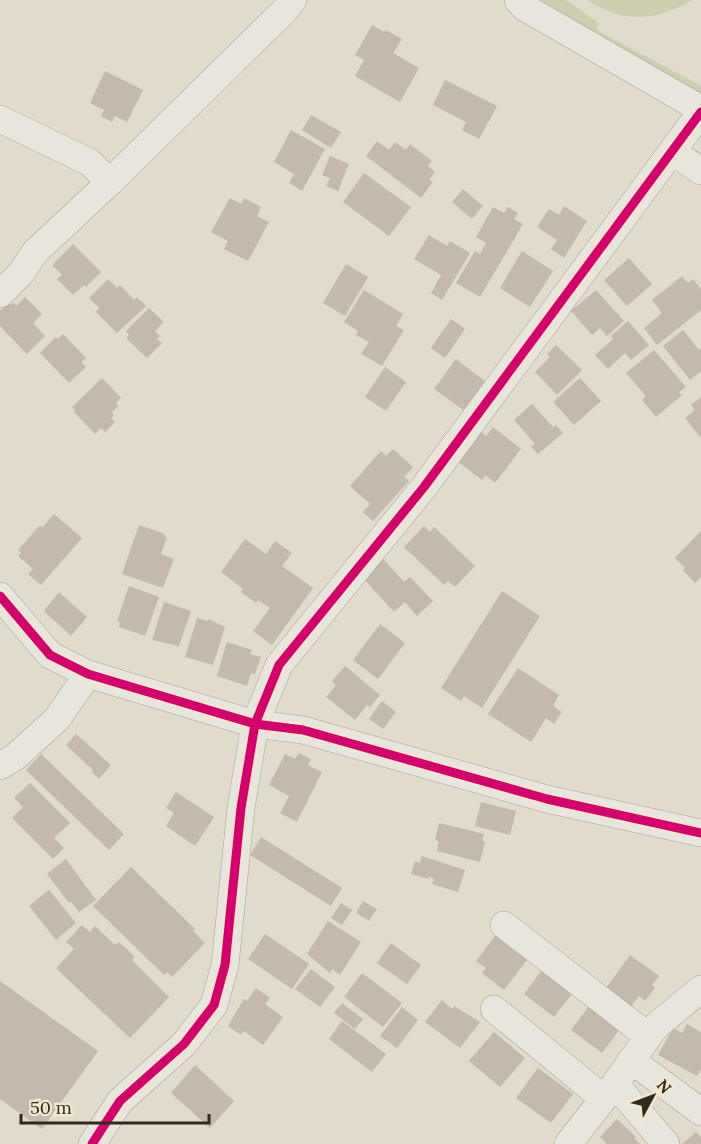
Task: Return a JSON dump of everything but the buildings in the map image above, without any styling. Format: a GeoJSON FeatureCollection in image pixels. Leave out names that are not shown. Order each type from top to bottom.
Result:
{"type":"FeatureCollection","features":[{"type":"Feature","properties":{"kind":"street"},"geometry":{"type":"LineString","coordinates":[[0,294],[21,273],[35,252],[110,182],[286,9],[292,0]]}},
{"type":"Feature","properties":{"kind":"street"},"geometry":{"type":"LineString","coordinates":[[92,1144],[120,1101],[184,1044],[213,1005],[225,965],[241,808],[255,724],[279,665],[424,487],[673,152],[701,110],[524,7],[518,0]]}},
{"type":"Feature","properties":{"kind":"street"},"geometry":{"type":"LineString","coordinates":[[0,119],[89,162],[110,182]]}},
{"type":"Feature","properties":{"kind":"street"},"geometry":{"type":"LineString","coordinates":[[673,152],[701,171]]}},
{"type":"Feature","properties":{"kind":"street"},"geometry":{"type":"LineString","coordinates":[[0,596],[50,654],[88,674],[255,724],[303,730],[548,799],[701,833]]}},
{"type":"Feature","properties":{"kind":"street"},"geometry":{"type":"LineString","coordinates":[[0,766],[15,757],[57,719],[88,674]]}},
{"type":"Feature","properties":{"kind":"street"},"geometry":{"type":"LineString","coordinates":[[504,925],[648,1036]]}},
{"type":"Feature","properties":{"kind":"street"},"geometry":{"type":"LineString","coordinates":[[568,1144],[655,1027],[701,989]]}},
{"type":"Feature","properties":{"kind":"street"},"geometry":{"type":"LineString","coordinates":[[494,1009],[609,1091],[666,1144]]}},
{"type":"Feature","properties":{"kind":"street"},"geometry":{"type":"LineString","coordinates":[[631,1060],[701,1112]]}},
{"type":"Feature","properties":{"kind":"green space"},"geometry":{"type":"Polygon","coordinates":[[[537,0],[566,0],[597,22],[597,30],[701,86],[701,94],[537,0]]]}},
{"type":"Feature","properties":{"kind":"green space"},"geometry":{"type":"Polygon","coordinates":[[[587,0],[693,0],[667,12],[640,17],[613,13],[587,0]]]}},
{"type":"Feature","properties":{"kind":"cycle path"},"geometry":{"type":"LineString","coordinates":[[92,1144],[120,1101],[184,1044],[214,1005],[225,965],[241,808],[255,724],[279,665],[424,487],[701,112]]}},
{"type":"Feature","properties":{"kind":"cycle path"},"geometry":{"type":"LineString","coordinates":[[0,596],[50,655],[88,674],[255,724],[303,730],[547,799],[701,833]]}}]}
